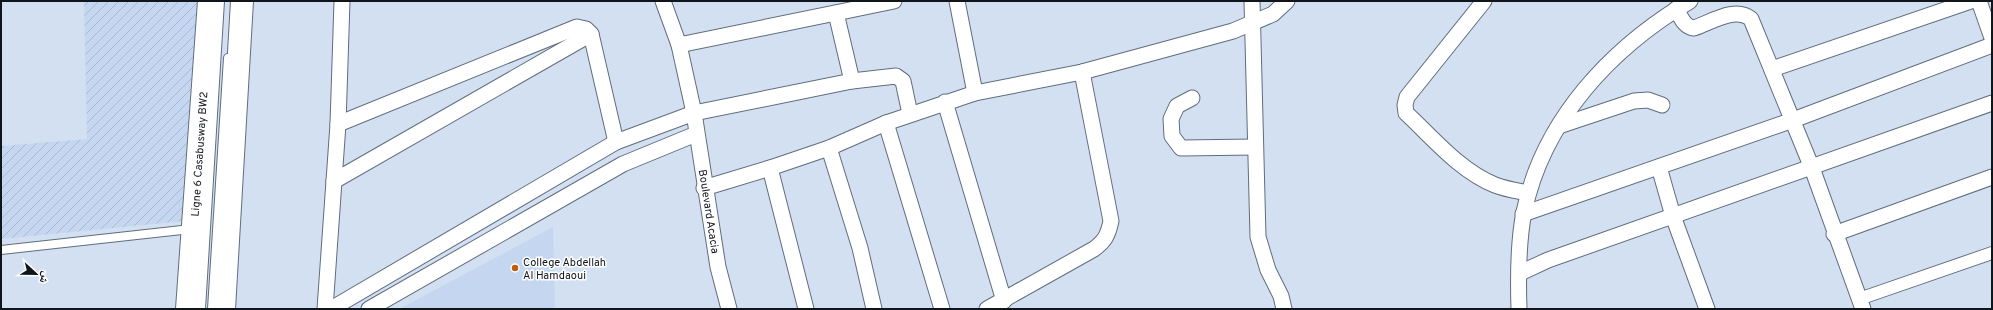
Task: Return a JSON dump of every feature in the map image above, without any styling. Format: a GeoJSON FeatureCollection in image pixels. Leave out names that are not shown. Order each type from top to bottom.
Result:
{"type":"FeatureCollection","features":[{"type":"Feature","properties":{"kind":"main road"},"geometry":{"type":"LineString","coordinates":[[187,309],[209,1]]}},
{"type":"Feature","properties":{"kind":"main road"},"geometry":{"type":"LineString","coordinates":[[224,309],[242,1]]}},
{"type":"Feature","properties":{"kind":"street"},"geometry":{"type":"LineString","coordinates":[[325,309],[338,124],[342,1]]}},
{"type":"Feature","properties":{"kind":"street","name":"Boulevard Acacia"},"geometry":{"type":"LineString","coordinates":[[663,1],[679,45],[694,113],[704,188],[718,267],[729,309]]}},
{"type":"Feature","properties":{"kind":"street"},"geometry":{"type":"LineString","coordinates":[[679,45],[894,1]]}},
{"type":"Feature","properties":{"kind":"street"},"geometry":{"type":"LineString","coordinates":[[957,1],[975,93]]}},
{"type":"Feature","properties":{"kind":"street"},"geometry":{"type":"LineString","coordinates":[[704,188],[829,148],[886,123],[975,93],[1082,72],[1233,31],[1273,14],[1287,1]]}},
{"type":"Feature","properties":{"kind":"street"},"geometry":{"type":"LineString","coordinates":[[1484,1],[1407,97],[1405,105],[1406,113],[1462,165],[1480,178],[1496,186],[1528,193]]}},
{"type":"Feature","properties":{"kind":"street"},"geometry":{"type":"LineString","coordinates":[[1518,309],[1523,214],[1528,193],[1545,150],[1572,103],[1591,80],[1619,53],[1676,9],[1690,1]]}},
{"type":"Feature","properties":{"kind":"street"},"geometry":{"type":"LineString","coordinates":[[1772,69],[1971,1]]}},
{"type":"Feature","properties":{"kind":"street"},"geometry":{"type":"LineString","coordinates":[[1979,1],[1992,38]]}},
{"type":"Feature","properties":{"kind":"street"},"geometry":{"type":"LineString","coordinates":[[1252,2],[1258,236],[1268,270],[1281,296],[1284,309]]}},
{"type":"Feature","properties":{"kind":"street"},"geometry":{"type":"LineString","coordinates":[[1676,9],[1686,25],[1694,28],[1733,13],[1745,15],[1751,19],[1812,168],[1834,234],[1861,304],[1992,253]]}},
{"type":"Feature","properties":{"kind":"street"},"geometry":{"type":"LineString","coordinates":[[836,13],[852,82]]}},
{"type":"Feature","properties":{"kind":"street"},"geometry":{"type":"LineString","coordinates":[[338,124],[577,27],[586,29],[591,34],[616,142]]}},
{"type":"Feature","properties":{"kind":"street"},"geometry":{"type":"LineString","coordinates":[[334,181],[591,34]]}},
{"type":"Feature","properties":{"kind":"street"},"geometry":{"type":"LineString","coordinates":[[1523,214],[1793,120],[1992,45]]}},
{"type":"Feature","properties":{"kind":"street"},"geometry":{"type":"LineString","coordinates":[[987,309],[1004,301],[1094,249],[1102,243],[1108,234],[1111,221],[1082,72]]}},
{"type":"Feature","properties":{"kind":"street"},"geometry":{"type":"LineString","coordinates":[[331,309],[616,142],[694,113],[852,82],[896,76],[900,77],[903,81],[910,114]]}},
{"type":"Feature","properties":{"kind":"street"},"geometry":{"type":"LineString","coordinates":[[1192,98],[1177,106],[1171,119],[1172,136],[1181,148],[1255,146]]}},
{"type":"Feature","properties":{"kind":"street"},"geometry":{"type":"LineString","coordinates":[[1559,126],[1634,101],[1648,100],[1662,105]]}},
{"type":"Feature","properties":{"kind":"street"},"geometry":{"type":"LineString","coordinates":[[945,102],[1004,301]]}},
{"type":"Feature","properties":{"kind":"street"},"geometry":{"type":"LineString","coordinates":[[1520,273],[1548,260],[1812,168],[1992,103]]}},
{"type":"Feature","properties":{"kind":"street"},"geometry":{"type":"LineString","coordinates":[[886,123],[942,309]]}},
{"type":"Feature","properties":{"kind":"street"},"geometry":{"type":"LineString","coordinates":[[369,309],[390,303],[623,164],[696,134]]}},
{"type":"Feature","properties":{"kind":"street"},"geometry":{"type":"LineString","coordinates":[[829,148],[860,248],[874,309]]}},
{"type":"Feature","properties":{"kind":"street"},"geometry":{"type":"LineString","coordinates":[[1659,167],[1673,216],[1707,309]]}},
{"type":"Feature","properties":{"kind":"street"},"geometry":{"type":"LineString","coordinates":[[770,168],[806,309]]}},
{"type":"Feature","properties":{"kind":"street"},"geometry":{"type":"LineString","coordinates":[[1834,234],[1992,177]]}},
{"type":"Feature","properties":{"kind":"street"},"geometry":{"type":"LineString","coordinates":[[390,303],[391,273]]}},
{"type":"Feature","properties":{"kind":"lane","name":"Ligne 6 Casabusway BW2"},"geometry":{"type":"LineString","coordinates":[[200,309],[220,1]]}},
{"type":"Feature","properties":{"kind":"lane","name":"Ligne 6 Casabusway BW2"},"geometry":{"type":"LineString","coordinates":[[212,309],[228,48]]}},
{"type":"Feature","properties":{"kind":"lane"},"geometry":{"type":"LineString","coordinates":[[1,250],[192,229]]}},
{"type":"Feature","properties":{"kind":"shaded area"},"geometry":{"type":"Polygon","coordinates":[[[84,1],[204,1],[195,220],[1,239],[1,146],[87,139],[84,1]]]}},
{"type":"Feature","properties":{"kind":"shaded area","name":"College Abdellah Al Hamdaoui"},"geometry":{"type":"Polygon","coordinates":[[[553,227],[555,309],[401,309],[401,308],[553,227]]]}},
{"type":"Feature","properties":{"kind":"place","name":"College Abdellah Al Hamdaoui"},"geometry":{"type":"Point","coordinates":[515,268]}}]}
